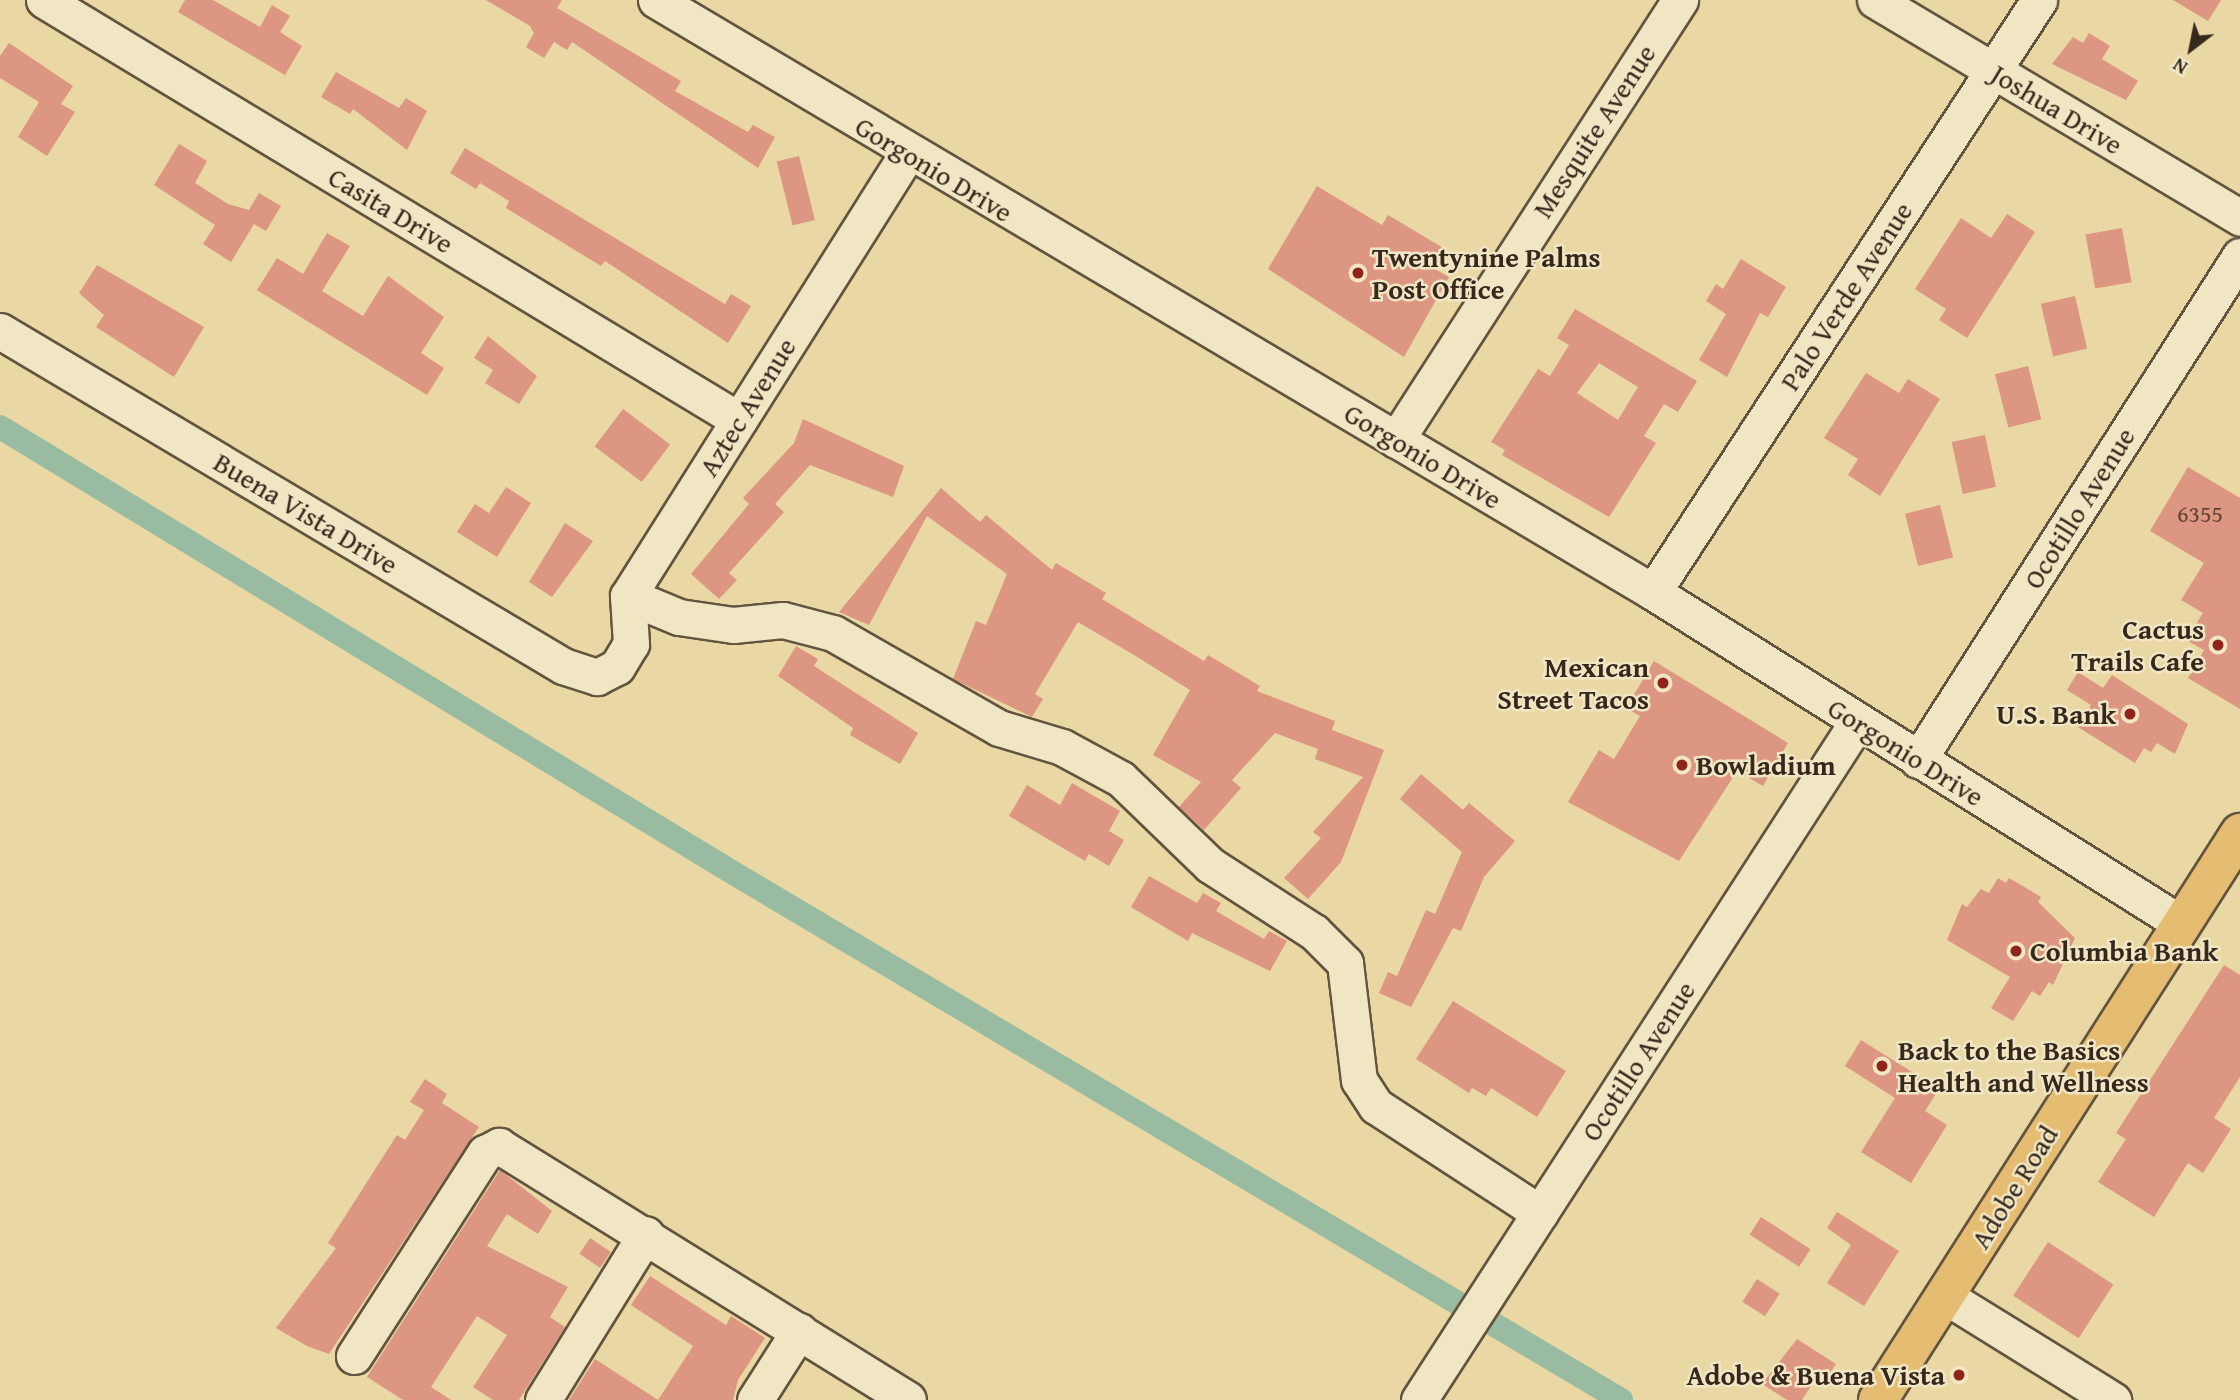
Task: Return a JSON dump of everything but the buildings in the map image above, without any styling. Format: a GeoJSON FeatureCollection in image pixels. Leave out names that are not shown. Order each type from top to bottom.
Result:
{"type":"FeatureCollection","features":[{"type":"Feature","properties":{"kind":"main road","name":"Adobe Road"},"geometry":{"type":"LineString","coordinates":[[1878,1400],[2240,833]]}},
{"type":"Feature","properties":{"kind":"street","name":"Casita Drive"},"geometry":{"type":"LineString","coordinates":[[44,0],[739,420]]}},
{"type":"Feature","properties":{"kind":"street","name":"Gorgonio Drive"},"geometry":{"type":"LineString","coordinates":[[656,0],[907,154],[1653,592],[2182,924]]}},
{"type":"Feature","properties":{"kind":"street","name":"Mesquite Avenue"},"geometry":{"type":"LineString","coordinates":[[1396,440],[1680,0]]}},
{"type":"Feature","properties":{"kind":"street","name":"Joshua Drive"},"geometry":{"type":"LineString","coordinates":[[1875,0],[2240,218]]}},
{"type":"Feature","properties":{"kind":"street","name":"Palo Verde Avenue"},"geometry":{"type":"LineString","coordinates":[[1653,592],[2039,0]]}},
{"type":"Feature","properties":{"kind":"street","name":"Aztec Avenue"},"geometry":{"type":"LineString","coordinates":[[628,596],[907,154]]}},
{"type":"Feature","properties":{"kind":"street","name":"Ocotillo Avenue"},"geometry":{"type":"LineString","coordinates":[[1918,760],[2240,256]]}},
{"type":"Feature","properties":{"kind":"street","name":"Buena Vista Drive"},"geometry":{"type":"LineString","coordinates":[[0,331],[564,666],[597,677],[617,667],[631,644],[628,596]]}},
{"type":"Feature","properties":{"kind":"street"},"geometry":{"type":"LineString","coordinates":[[628,596],[678,617],[733,625],[783,620],[833,633],[999,728],[1062,747],[1121,779],[1210,865],[1314,932],[1345,963],[1355,1001],[1359,1080],[1376,1107],[1540,1213]]}},
{"type":"Feature","properties":{"kind":"street","name":"Ocotillo Avenue"},"geometry":{"type":"LineString","coordinates":[[1419,1400],[1858,721]]}},
{"type":"Feature","properties":{"kind":"street"},"geometry":{"type":"LineString","coordinates":[[354,1356],[485,1153],[499,1146],[646,1234],[908,1400]]}},
{"type":"Feature","properties":{"kind":"street"},"geometry":{"type":"LineString","coordinates":[[543,1400],[646,1234]]}},
{"type":"Feature","properties":{"kind":"street"},"geometry":{"type":"LineString","coordinates":[[1945,1296],[2113,1400]]}},
{"type":"Feature","properties":{"kind":"street"},"geometry":{"type":"LineString","coordinates":[[755,1400],[799,1331]]}},
{"type":"Feature","properties":{"kind":"waterway"},"geometry":{"type":"LineString","coordinates":[[0,427],[720,865],[1621,1400]]}},
{"type":"Feature","properties":{"kind":"place","name":"Twentynine Palms Post Office"},"geometry":{"type":"Point","coordinates":[1358,273]}},
{"type":"Feature","properties":{"kind":"place","name":"Cactus Trails Cafe"},"geometry":{"type":"Point","coordinates":[2218,645]}},
{"type":"Feature","properties":{"kind":"place","name":"Mexican Street Tacos"},"geometry":{"type":"Point","coordinates":[1663,683]}},
{"type":"Feature","properties":{"kind":"place","name":"U.S. Bank"},"geometry":{"type":"Point","coordinates":[2130,714]}},
{"type":"Feature","properties":{"kind":"place","name":"Bowladium"},"geometry":{"type":"Point","coordinates":[1682,765]}},
{"type":"Feature","properties":{"kind":"place","name":"Columbia Bank"},"geometry":{"type":"Point","coordinates":[2016,951]}},
{"type":"Feature","properties":{"kind":"place","name":"Back to the Basics Health and Wellness"},"geometry":{"type":"Point","coordinates":[1882,1066]}},
{"type":"Feature","properties":{"kind":"place","name":"Adobe & Buena Vista"},"geometry":{"type":"Point","coordinates":[1959,1375]}}]}
